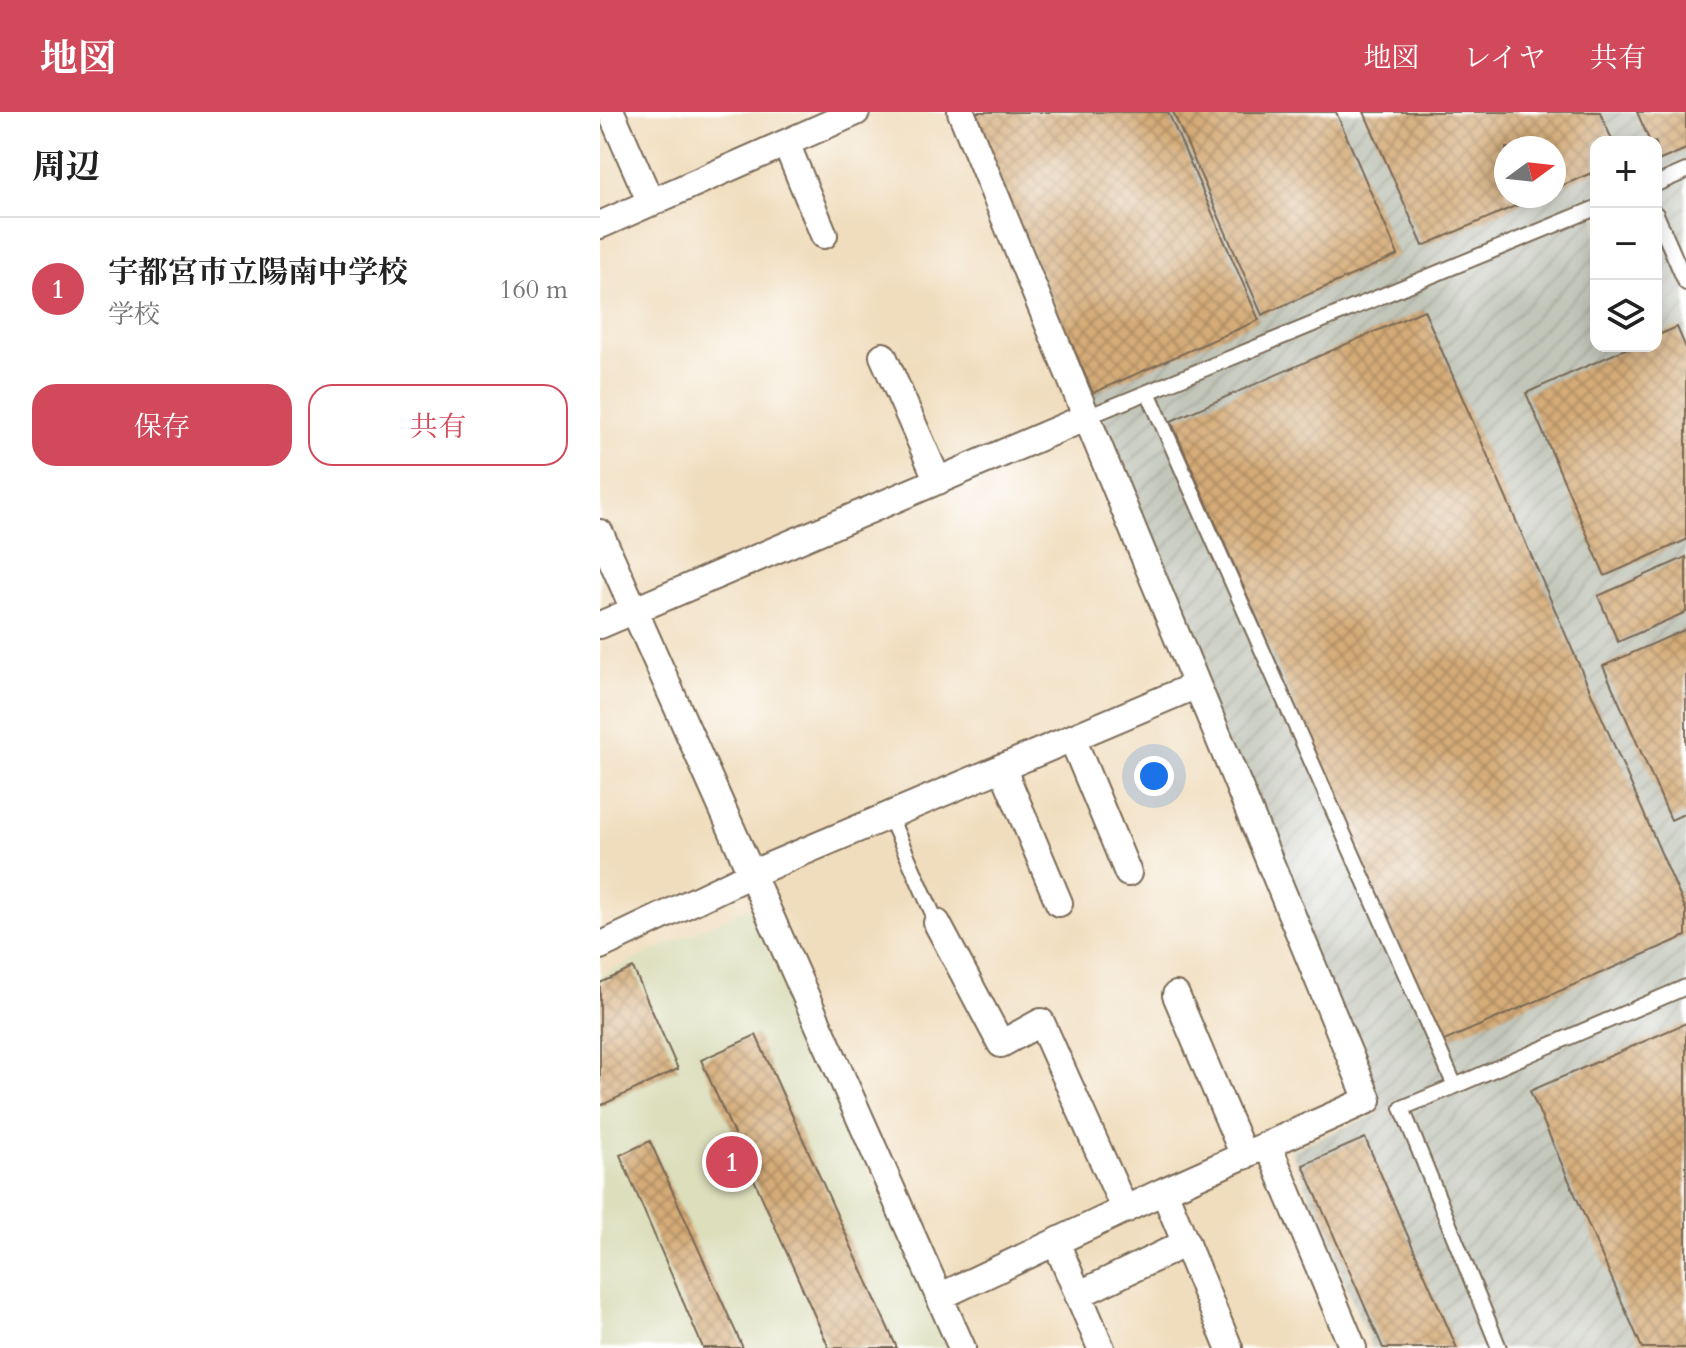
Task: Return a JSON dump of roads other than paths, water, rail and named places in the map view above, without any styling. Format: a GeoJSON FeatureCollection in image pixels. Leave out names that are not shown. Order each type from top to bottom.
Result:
{"type":"FeatureCollection","features":[{"type":"Feature","properties":{"kind":"street"},"geometry":{"type":"LineString","coordinates":[[611,112],[651,203]]}},
{"type":"Feature","properties":{"kind":"street"},"geometry":{"type":"LineString","coordinates":[[600,225],[854,112]]}},
{"type":"Feature","properties":{"kind":"street"},"geometry":{"type":"LineString","coordinates":[[939,1297],[1164,1191],[1368,1100],[961,112]]}},
{"type":"Feature","properties":{"kind":"street"},"geometry":{"type":"LineString","coordinates":[[786,143],[824,235]]}},
{"type":"Feature","properties":{"kind":"street"},"geometry":{"type":"LineString","coordinates":[[883,356],[938,481]]}},
{"type":"Feature","properties":{"kind":"street"},"geometry":{"type":"LineString","coordinates":[[600,625],[1087,417]]}},
{"type":"Feature","properties":{"kind":"street"},"geometry":{"type":"LineString","coordinates":[[600,533],[962,1348]]}},
{"type":"Feature","properties":{"kind":"street"},"geometry":{"type":"LineString","coordinates":[[600,946],[751,874],[1197,685]]}},
{"type":"Feature","properties":{"kind":"street"},"geometry":{"type":"LineString","coordinates":[[1072,738],[1128,873]]}},
{"type":"Feature","properties":{"kind":"street"},"geometry":{"type":"LineString","coordinates":[[1002,767],[1059,903]]}},
{"type":"Feature","properties":{"kind":"street"},"geometry":{"type":"LineString","coordinates":[[937,923],[1001,1044],[1041,1022],[1125,1210]]}},
{"type":"Feature","properties":{"kind":"street"},"geometry":{"type":"LineString","coordinates":[[1176,995],[1244,1156]]}},
{"type":"Feature","properties":{"kind":"street"},"geometry":{"type":"LineString","coordinates":[[1268,1145],[1353,1348]]}},
{"type":"Feature","properties":{"kind":"street"},"geometry":{"type":"LineString","coordinates":[[1164,1191],[1229,1348]]}},
{"type":"Feature","properties":{"kind":"street"},"geometry":{"type":"LineString","coordinates":[[1056,1242],[1101,1348]]}},
{"type":"Feature","properties":{"kind":"street"},"geometry":{"type":"LineString","coordinates":[[1078,1295],[1186,1243]]}},
{"type":"Feature","properties":{"kind":"lane"},"geometry":{"type":"LineString","coordinates":[[1662,181],[1686,171]]}},
{"type":"Feature","properties":{"kind":"lane"},"geometry":{"type":"LineString","coordinates":[[1087,417],[1590,210]]}},
{"type":"Feature","properties":{"kind":"lane"},"geometry":{"type":"LineString","coordinates":[[1662,228],[1686,283]]}},
{"type":"Feature","properties":{"kind":"lane"},"geometry":{"type":"LineString","coordinates":[[1148,392],[1455,1086]]}},
{"type":"Feature","properties":{"kind":"lane"},"geometry":{"type":"LineString","coordinates":[[889,815],[937,923]]}},
{"type":"Feature","properties":{"kind":"lane"},"geometry":{"type":"LineString","coordinates":[[1499,1348],[1402,1108],[1686,987]]}},
{"type":"Feature","properties":{"kind":"place","name":"宇都宮市立陽南中学校"},"geometry":{"type":"Point","coordinates":[732,1162]}}]}
